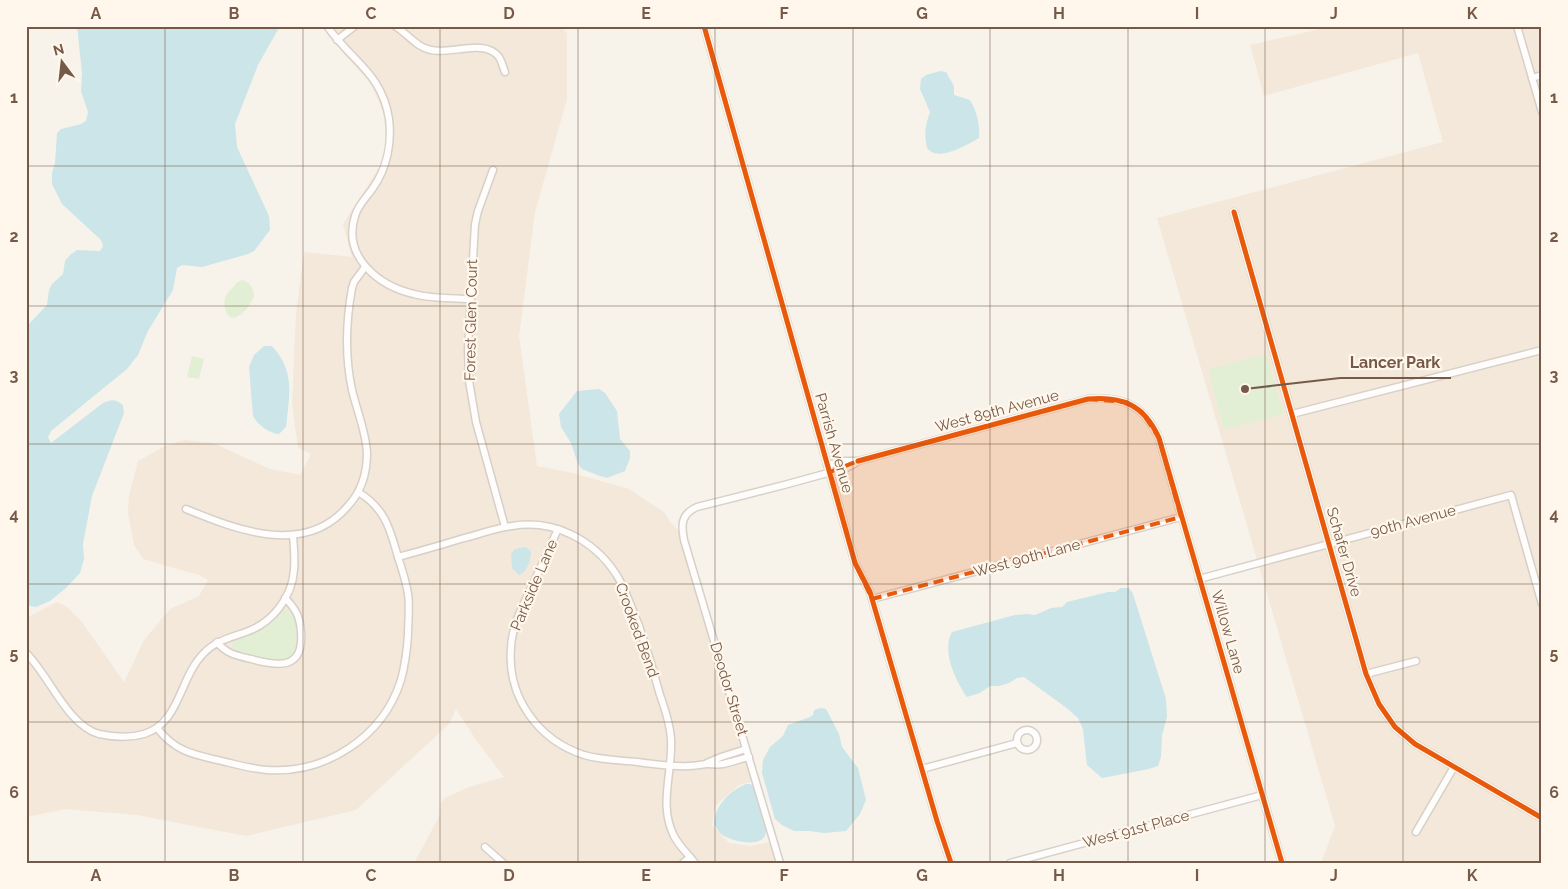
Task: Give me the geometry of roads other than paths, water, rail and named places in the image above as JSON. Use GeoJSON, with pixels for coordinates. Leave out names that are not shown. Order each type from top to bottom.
{"type":"FeatureCollection","features":[{"type":"Feature","properties":{"kind":"street"},"geometry":{"type":"LineString","coordinates":[[327,26],[337,40],[363,65],[374,81],[384,102],[388,118],[390,140],[385,164],[376,184],[358,210],[353,236],[355,250],[365,267],[389,285],[408,293],[429,297],[470,300]]}},
{"type":"Feature","properties":{"kind":"street"},"geometry":{"type":"LineString","coordinates":[[337,40],[355,26]]}},
{"type":"Feature","properties":{"kind":"street"},"geometry":{"type":"LineString","coordinates":[[395,26],[418,45],[430,50],[446,52],[483,48],[500,58],[505,72]]}},
{"type":"Feature","properties":{"kind":"street","name":"Parrish Avenue"},"geometry":{"type":"LineString","coordinates":[[704,26],[827,465],[856,563],[870,592],[936,821],[951,863]]}},
{"type":"Feature","properties":{"kind":"street"},"geometry":{"type":"LineString","coordinates":[[1517,26],[1542,112]]}},
{"type":"Feature","properties":{"kind":"street"},"geometry":{"type":"LineString","coordinates":[[1532,78],[1542,75]]}},
{"type":"Feature","properties":{"kind":"street","name":"Forest Glen Court"},"geometry":{"type":"LineString","coordinates":[[493,170],[475,224],[468,356],[472,401],[478,430],[505,527]]}},
{"type":"Feature","properties":{"kind":"street","name":"Schafer Drive"},"geometry":{"type":"LineString","coordinates":[[1234,212],[1366,674],[1379,704],[1395,727],[1415,744],[1542,818]]}},
{"type":"Feature","properties":{"kind":"street"},"geometry":{"type":"LineString","coordinates":[[186,509],[250,530],[293,536],[315,531],[327,525],[346,508],[358,492],[364,474],[367,453],[349,376],[347,338],[352,288],[357,277],[365,267]]}},
{"type":"Feature","properties":{"kind":"street"},"geometry":{"type":"LineString","coordinates":[[1292,414],[1542,350]]}},
{"type":"Feature","properties":{"kind":"street","name":"West 89th Avenue"},"geometry":{"type":"LineString","coordinates":[[827,465],[845,461],[858,461],[1088,399],[1107,398],[1126,402],[1142,412]]}},
{"type":"Feature","properties":{"kind":"street","name":"Willow Lane"},"geometry":{"type":"LineString","coordinates":[[1142,412],[1152,424],[1159,438],[1282,863]]}},
{"type":"Feature","properties":{"kind":"street","name":"West 89th Avenue"},"geometry":{"type":"LineString","coordinates":[[685,516],[697,507],[846,468],[858,461]]}},
{"type":"Feature","properties":{"kind":"street"},"geometry":{"type":"LineString","coordinates":[[157,728],[166,740],[181,750],[257,769],[288,770],[328,760],[350,748],[368,733],[384,714],[396,692],[403,671],[407,645],[409,600],[406,583],[383,514],[371,501],[358,492]]}},
{"type":"Feature","properties":{"kind":"street","name":"90th Avenue"},"geometry":{"type":"LineString","coordinates":[[1199,579],[1510,495],[1542,604]]}},
{"type":"Feature","properties":{"kind":"street","name":"Deodor Street"},"geometry":{"type":"LineString","coordinates":[[685,516],[682,522],[684,540],[780,863]]}},
{"type":"Feature","properties":{"kind":"street","name":"West 90th Lane"},"geometry":{"type":"LineString","coordinates":[[872,600],[1181,517]]}},
{"type":"Feature","properties":{"kind":"street","name":"Crooked Bend"},"geometry":{"type":"LineString","coordinates":[[398,557],[505,527],[532,525],[558,529],[582,540],[597,552],[612,568],[624,591],[646,646],[668,722],[671,739],[666,804],[668,820],[674,837],[695,863]]}},
{"type":"Feature","properties":{"kind":"street","name":"Parkside Lane"},"geometry":{"type":"LineString","coordinates":[[558,529],[513,632],[510,652],[515,687],[520,700],[531,718],[544,732],[560,744],[597,758],[669,766],[690,766],[723,764],[749,757]]}},
{"type":"Feature","properties":{"kind":"street"},"geometry":{"type":"LineString","coordinates":[[26,653],[42,671],[73,716],[84,726],[97,733],[118,737],[143,734],[157,728],[170,714],[196,663],[204,653],[217,642],[262,624],[278,610],[286,598],[294,575],[293,536]]}},
{"type":"Feature","properties":{"kind":"street"},"geometry":{"type":"LineString","coordinates":[[217,642],[226,651],[238,656],[278,665],[288,662],[297,654],[301,637],[296,610],[286,598]]}},
{"type":"Feature","properties":{"kind":"street"},"geometry":{"type":"LineString","coordinates":[[1366,674],[1416,661]]}},
{"type":"Feature","properties":{"kind":"street"},"geometry":{"type":"LineString","coordinates":[[922,769],[1017,743]]}},
{"type":"Feature","properties":{"kind":"street","name":"Parkside Lane"},"geometry":{"type":"LineString","coordinates":[[706,764],[721,756],[746,749]]}},
{"type":"Feature","properties":{"kind":"street"},"geometry":{"type":"LineString","coordinates":[[1416,832],[1454,767]]}},
{"type":"Feature","properties":{"kind":"street","name":"West 91st Place"},"geometry":{"type":"LineString","coordinates":[[1010,863],[1262,795]]}},
{"type":"Feature","properties":{"kind":"street"},"geometry":{"type":"LineString","coordinates":[[485,847],[503,863]]}},
{"type":"Feature","properties":{"kind":"street"},"geometry":{"type":"LineString","coordinates":[[683,863],[690,857]]}},
{"type":"Feature","properties":{"kind":"water"},"geometry":{"type":"Polygon","coordinates":[[[77,26],[280,26],[258,65],[235,124],[237,147],[269,216],[270,230],[254,251],[248,254],[202,267],[182,265],[177,268],[173,290],[148,331],[138,355],[127,369],[51,431],[48,437],[51,443],[103,403],[114,400],[123,405],[124,413],[92,496],[83,544],[84,559],[80,573],[50,601],[36,607],[29,606],[26,602],[26,324],[29,324],[47,305],[49,290],[52,284],[63,274],[65,261],[70,255],[77,250],[100,251],[103,246],[101,240],[62,204],[52,184],[57,133],[61,129],[86,121],[88,112],[81,91],[82,73],[77,26]]]}},
{"type":"Feature","properties":{"kind":"water"},"geometry":{"type":"Polygon","coordinates":[[[940,71],[946,72],[954,86],[954,95],[970,100],[978,118],[979,138],[951,152],[939,154],[933,153],[927,148],[926,130],[930,112],[920,89],[921,79],[926,75],[940,71]]]}},
{"type":"Feature","properties":{"kind":"water"},"geometry":{"type":"Polygon","coordinates":[[[264,346],[272,346],[285,365],[288,375],[289,395],[286,427],[279,434],[264,428],[253,416],[249,367],[254,355],[264,346]]]}},
{"type":"Feature","properties":{"kind":"water"},"geometry":{"type":"Polygon","coordinates":[[[599,389],[605,393],[617,411],[620,439],[630,451],[630,458],[625,471],[607,478],[582,469],[578,464],[571,443],[561,427],[559,414],[577,391],[599,389]]]}},
{"type":"Feature","properties":{"kind":"water"},"geometry":{"type":"Polygon","coordinates":[[[526,547],[531,552],[529,562],[525,571],[519,575],[512,568],[511,554],[515,549],[526,547]]]}},
{"type":"Feature","properties":{"kind":"water"},"geometry":{"type":"Polygon","coordinates":[[[1121,588],[1129,588],[1133,594],[1166,699],[1167,717],[1162,735],[1161,757],[1158,766],[1102,778],[1087,765],[1083,729],[1078,718],[1068,709],[1024,677],[999,686],[990,686],[980,693],[967,697],[958,683],[951,666],[948,648],[952,632],[1015,615],[1035,615],[1051,608],[1062,607],[1067,602],[1115,592],[1121,588]]]}},
{"type":"Feature","properties":{"kind":"water"},"geometry":{"type":"Polygon","coordinates":[[[826,709],[839,734],[842,747],[858,768],[866,800],[860,814],[846,831],[824,833],[794,831],[775,819],[762,773],[763,760],[770,747],[783,736],[788,725],[810,717],[813,715],[814,710],[826,709]]]}},
{"type":"Feature","properties":{"kind":"water"},"geometry":{"type":"Polygon","coordinates":[[[746,784],[753,786],[765,822],[766,832],[764,838],[759,841],[746,842],[725,837],[714,824],[717,811],[724,800],[746,784]]]}},
{"type":"Feature","properties":{"kind":"place","name":"Lancer Park"},"geometry":{"type":"Point","coordinates":[1245,389]}}]}
